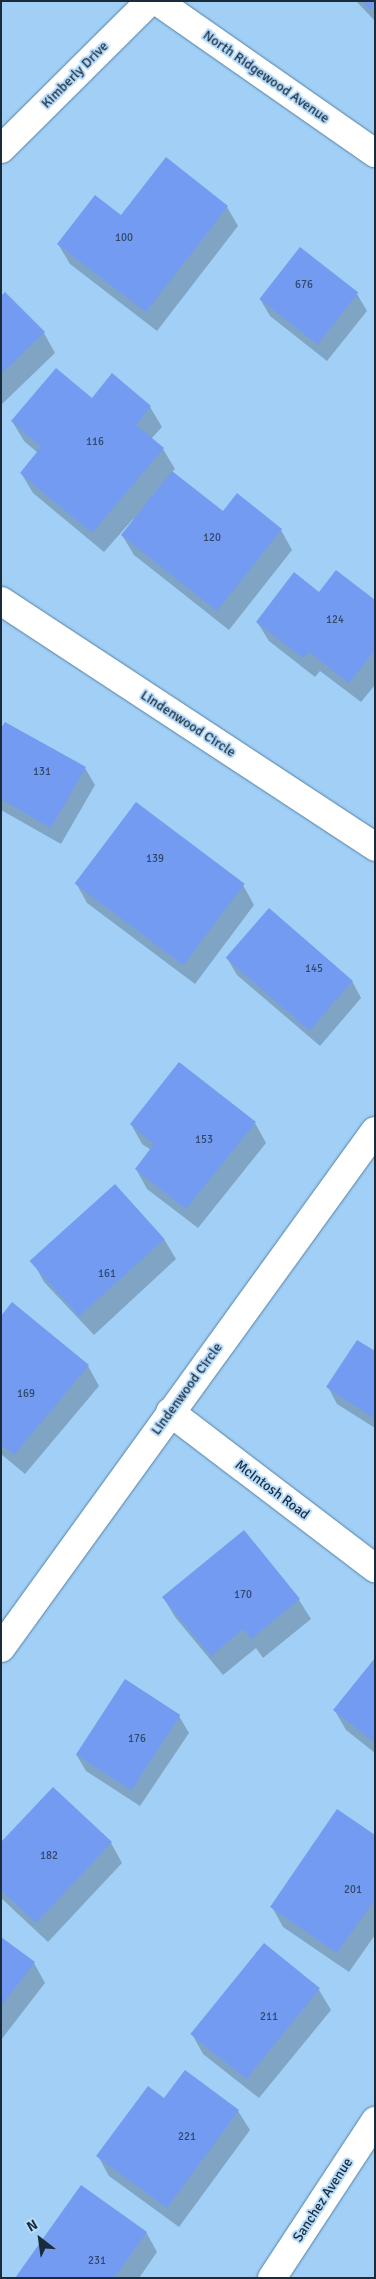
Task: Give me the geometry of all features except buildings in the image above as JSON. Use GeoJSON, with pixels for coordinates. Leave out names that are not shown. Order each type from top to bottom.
{"type":"FeatureCollection","features":[{"type":"Feature","properties":{"kind":"street","name":"Kimberly Drive"},"geometry":{"type":"LineString","coordinates":[[1,149],[150,1]]}},
{"type":"Feature","properties":{"kind":"street","name":"North Ridgewood Avenue"},"geometry":{"type":"LineString","coordinates":[[157,1],[375,153]]}},
{"type":"Feature","properties":{"kind":"street","name":"Lindenwood Circle"},"geometry":{"type":"LineString","coordinates":[[1,601],[375,847]]}},
{"type":"Feature","properties":{"kind":"street","name":"Lindenwood Circle"},"geometry":{"type":"LineString","coordinates":[[1,1648],[375,1131]]}},
{"type":"Feature","properties":{"kind":"street","name":"McIntosh Road"},"geometry":{"type":"LineString","coordinates":[[170,1412],[375,1568]]}},
{"type":"Feature","properties":{"kind":"street","name":"Sanchez Avenue"},"geometry":{"type":"LineString","coordinates":[[272,2278],[375,2121]]}}]}
